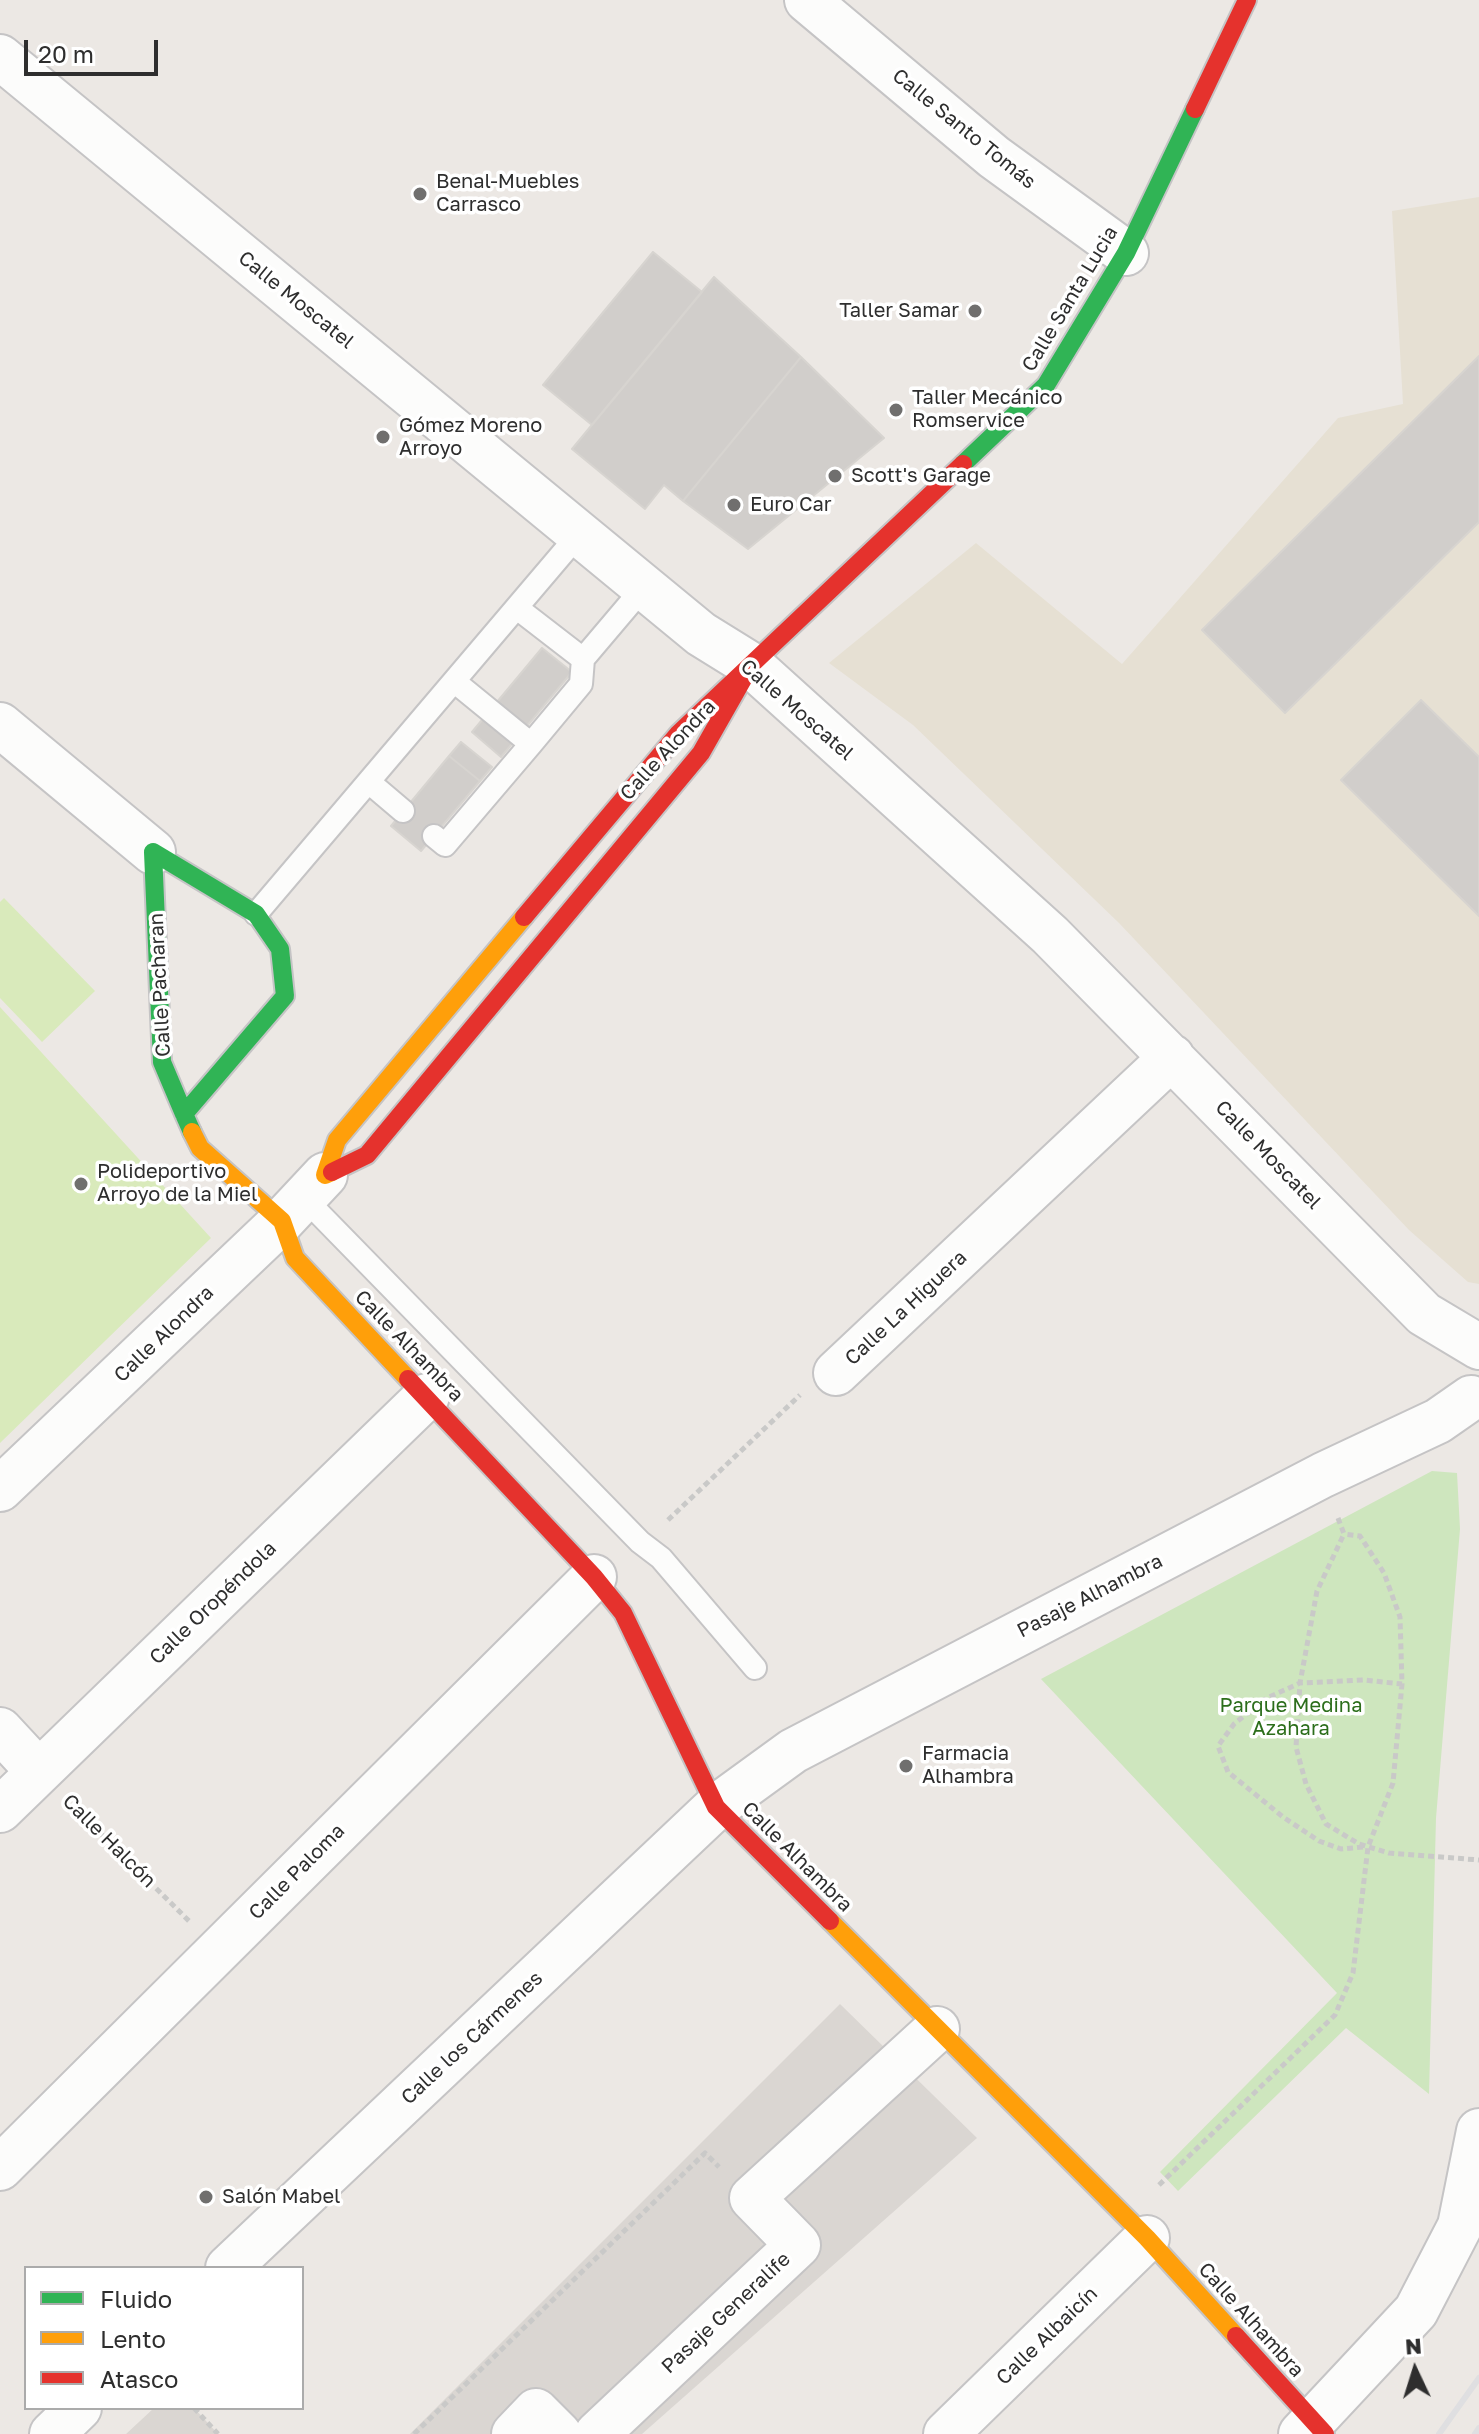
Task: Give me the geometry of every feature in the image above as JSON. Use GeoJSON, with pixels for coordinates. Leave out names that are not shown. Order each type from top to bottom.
{"type":"FeatureCollection","features":[{"type":"Feature","properties":{"kind":"street","name":"Calle Santo Tomás"},"geometry":{"type":"LineString","coordinates":[[807,0],[994,157],[1126,253]]}},
{"type":"Feature","properties":{"kind":"street","name":"Calle Santa Lucia"},"geometry":{"type":"LineString","coordinates":[[751,665],[1046,385],[1126,253],[1247,0]]}},
{"type":"Feature","properties":{"kind":"street","name":"Calle Moscatel"},"geometry":{"type":"LineString","coordinates":[[0,57],[701,634],[751,665],[1050,935],[1424,1314],[1479,1348]]}},
{"type":"Feature","properties":{"kind":"street","name":"Calle Alondra"},"geometry":{"type":"LineString","coordinates":[[304,1198],[337,1140],[678,734],[751,665]]}},
{"type":"Feature","properties":{"kind":"street","name":"Calle Alondra"},"geometry":{"type":"LineString","coordinates":[[0,1489],[304,1198],[367,1155],[701,753],[751,665]]}},
{"type":"Feature","properties":{"kind":"street"},"geometry":{"type":"LineString","coordinates":[[0,725],[153,852],[256,914],[280,949],[285,996],[184,1114]]}},
{"type":"Feature","properties":{"kind":"street","name":"Calle Pacharan"},"geometry":{"type":"LineString","coordinates":[[153,852],[162,1062],[184,1114],[200,1148],[304,1198]]}},
{"type":"Feature","properties":{"kind":"street","name":"Calle La Higuera"},"geometry":{"type":"LineString","coordinates":[[836,1373],[1172,1057]]}},
{"type":"Feature","properties":{"kind":"street","name":"Calle Alhambra"},"geometry":{"type":"LineString","coordinates":[[304,1198],[295,1258],[427,1396],[594,1577],[623,1613],[716,1807],[1137,2228],[1313,2430]]}},
{"type":"Feature","properties":{"kind":"street"},"geometry":{"type":"LineString","coordinates":[[1475,1406],[1468,1372],[1479,1348]]}},
{"type":"Feature","properties":{"kind":"street","name":"Calle Oropéndola"},"geometry":{"type":"LineString","coordinates":[[0,1810],[427,1396]]}},
{"type":"Feature","properties":{"kind":"street","name":"Pasaje Alhambra"},"geometry":{"type":"LineString","coordinates":[[716,1807],[793,1751],[1323,1475],[1475,1406]]}},
{"type":"Feature","properties":{"kind":"street","name":"Calle Paloma"},"geometry":{"type":"LineString","coordinates":[[0,2168],[594,1577]]}},
{"type":"Feature","properties":{"kind":"street"},"geometry":{"type":"LineString","coordinates":[[0,1730],[39,1772]]}},
{"type":"Feature","properties":{"kind":"street","name":"Calle los Cármenes"},"geometry":{"type":"LineString","coordinates":[[230,2266],[716,1807]]}},
{"type":"Feature","properties":{"kind":"street"},"geometry":{"type":"LineString","coordinates":[[752,2198],[937,2029]]}},
{"type":"Feature","properties":{"kind":"street"},"geometry":{"type":"LineString","coordinates":[[1313,2430],[1416,2311],[1460,2226],[1479,2131]]}},
{"type":"Feature","properties":{"kind":"street","name":"Pasaje Generalife"},"geometry":{"type":"LineString","coordinates":[[597,2434],[798,2245],[752,2198]]}},
{"type":"Feature","properties":{"kind":"street","name":"Calle Albaicín"},"geometry":{"type":"LineString","coordinates":[[946,2434],[1137,2228]]}},
{"type":"Feature","properties":{"kind":"street"},"geometry":{"type":"LineString","coordinates":[[52,2434],[77,2410]]}},
{"type":"Feature","properties":{"kind":"street"},"geometry":{"type":"LineString","coordinates":[[514,2434],[536,2411],[559,2434]]}},
{"type":"Feature","properties":{"kind":"lane"},"geometry":{"type":"LineString","coordinates":[[256,914],[579,534]]}},
{"type":"Feature","properties":{"kind":"lane"},"geometry":{"type":"LineString","coordinates":[[434,836],[445,845],[531,744],[581,684],[583,659],[644,587]]}},
{"type":"Feature","properties":{"kind":"lane"},"geometry":{"type":"LineString","coordinates":[[517,608],[583,659]]}},
{"type":"Feature","properties":{"kind":"lane"},"geometry":{"type":"LineString","coordinates":[[455,682],[531,744]]}},
{"type":"Feature","properties":{"kind":"lane"},"geometry":{"type":"LineString","coordinates":[[370,783],[403,811]]}},
{"type":"Feature","properties":{"kind":"lane"},"geometry":{"type":"LineString","coordinates":[[304,1198],[640,1542],[661,1558],[755,1668]]}},
{"type":"Feature","properties":{"kind":"path","name":"Calle La Higuera"},"geometry":{"type":"LineString","coordinates":[[640,1542],[674,1515],[809,1386],[836,1373]]}},
{"type":"Feature","properties":{"kind":"path"},"geometry":{"type":"LineString","coordinates":[[1323,1475],[1344,1534],[1317,1591],[1300,1683],[1296,1747],[1306,1784],[1326,1824],[1368,1847],[1389,1853],[1479,1860]]}},
{"type":"Feature","properties":{"kind":"path"},"geometry":{"type":"LineString","coordinates":[[1137,2228],[1335,2015],[1353,1973],[1368,1847],[1393,1783],[1402,1684],[1400,1617],[1384,1573],[1360,1536],[1344,1534]]}},
{"type":"Feature","properties":{"kind":"path"},"geometry":{"type":"LineString","coordinates":[[1368,1847],[1341,1849],[1319,1841],[1228,1772],[1218,1746],[1234,1724],[1267,1698],[1300,1683],[1364,1680],[1402,1684]]}},
{"type":"Feature","properties":{"kind":"path","name":"Calle Halcón"},"geometry":{"type":"LineString","coordinates":[[39,1772],[219,1950]]}},
{"type":"Feature","properties":{"kind":"path"},"geometry":{"type":"LineString","coordinates":[[414,2434],[705,2153],[752,2198]]}},
{"type":"Feature","properties":{"kind":"path"},"geometry":{"type":"LineString","coordinates":[[196,2410],[218,2434]]}},
{"type":"Feature","properties":{"kind":"shaded area"},"geometry":{"type":"Polygon","coordinates":[[[1479,197],[1479,1284],[1468,1282],[1409,1230],[1119,923],[913,725],[829,663],[976,543],[1122,664],[1338,418],[1403,404],[1392,211],[1479,197]]]}},
{"type":"Feature","properties":{"kind":"shaded area"},"geometry":{"type":"Polygon","coordinates":[[[840,2004],[977,2138],[642,2434],[410,2434],[840,2004]]]}},
{"type":"Feature","properties":{"kind":"shaded area"},"geometry":{"type":"Polygon","coordinates":[[[152,2410],[196,2410],[218,2434],[126,2434],[152,2410]]]}},
{"type":"Feature","properties":{"kind":"green space"},"geometry":{"type":"Polygon","coordinates":[[[4,898],[95,991],[42,1042],[0,998],[0,902],[4,898]]]}},
{"type":"Feature","properties":{"kind":"green space","name":"Polideportivo Arroyo de la Miel"},"geometry":{"type":"Polygon","coordinates":[[[0,1007],[211,1238],[0,1443],[0,1007]]]}},
{"type":"Feature","properties":{"kind":"green space","name":"Parque Medina Azahara"},"geometry":{"type":"Polygon","coordinates":[[[1432,1471],[1457,1473],[1460,1529],[1436,1818],[1429,2094],[1346,2028],[1178,2191],[1160,2172],[1337,1993],[1041,1679],[1432,1471]]]}},
{"type":"Feature","properties":{"kind":"building"},"geometry":{"type":"Polygon","coordinates":[[[653,252],[702,292],[592,425],[543,385],[653,252]]]}},
{"type":"Feature","properties":{"kind":"building"},"geometry":{"type":"Polygon","coordinates":[[[714,277],[801,357],[683,501],[664,485],[645,509],[572,449],[714,277]]]}},
{"type":"Feature","properties":{"kind":"building"},"geometry":{"type":"Polygon","coordinates":[[[1479,356],[1479,522],[1285,713],[1202,630],[1479,356]]]}},
{"type":"Feature","properties":{"kind":"building"},"geometry":{"type":"Polygon","coordinates":[[[801,357],[884,438],[748,549],[683,501],[801,357]]]}},
{"type":"Feature","properties":{"kind":"building"},"geometry":{"type":"Polygon","coordinates":[[[542,648],[572,672],[501,757],[472,732],[542,648]]]}},
{"type":"Feature","properties":{"kind":"building"},"geometry":{"type":"Polygon","coordinates":[[[1421,700],[1479,757],[1479,916],[1341,780],[1421,700]]]}},
{"type":"Feature","properties":{"kind":"building"},"geometry":{"type":"Polygon","coordinates":[[[461,742],[492,767],[480,781],[449,756],[461,742]]]}},
{"type":"Feature","properties":{"kind":"building"},"geometry":{"type":"Polygon","coordinates":[[[449,756],[480,781],[421,851],[391,826],[449,756]]]}},
{"type":"Feature","properties":{"kind":"railway"},"geometry":{"type":"LineString","coordinates":[[1439,2434],[1479,2378]]}},
{"type":"Feature","properties":{"kind":"railway"},"geometry":{"type":"LineString","coordinates":[[1475,2434],[1479,2428]]}},
{"type":"Feature","properties":{"kind":"traffic: fast"},"geometry":{"type":"LineString","coordinates":[[963,464],[1046,385],[1126,253],[1195,109]]}},
{"type":"Feature","properties":{"kind":"traffic: fast"},"geometry":{"type":"LineString","coordinates":[[184,1114],[285,996],[280,949],[256,914],[153,852],[162,1062],[184,1114],[192,1132]]}},
{"type":"Feature","properties":{"kind":"traffic: slow"},"geometry":{"type":"LineString","coordinates":[[332,1172],[325,1175],[337,1140],[524,917]]}},
{"type":"Feature","properties":{"kind":"traffic: slow"},"geometry":{"type":"LineString","coordinates":[[192,1132],[200,1148],[282,1221],[295,1258],[408,1379]]}},
{"type":"Feature","properties":{"kind":"traffic: slow"},"geometry":{"type":"LineString","coordinates":[[830,1921],[1147,2238],[1236,2336]]}},
{"type":"Feature","properties":{"kind":"traffic: jam"},"geometry":{"type":"LineString","coordinates":[[1195,109],[1247,0]]}},
{"type":"Feature","properties":{"kind":"traffic: jam"},"geometry":{"type":"LineString","coordinates":[[524,917],[678,734],[963,464]]}},
{"type":"Feature","properties":{"kind":"traffic: jam"},"geometry":{"type":"LineString","coordinates":[[332,1172],[367,1155],[701,753],[751,665]]}},
{"type":"Feature","properties":{"kind":"traffic: jam"},"geometry":{"type":"LineString","coordinates":[[408,1379],[594,1577],[623,1613],[716,1807],[830,1921]]}},
{"type":"Feature","properties":{"kind":"traffic: jam"},"geometry":{"type":"LineString","coordinates":[[1236,2336],[1325,2434]]}},
{"type":"Feature","properties":{"kind":"place","name":"Benal-Muebles Carrasco"},"geometry":{"type":"Point","coordinates":[420,194]}},
{"type":"Feature","properties":{"kind":"place","name":"Taller Samar"},"geometry":{"type":"Point","coordinates":[975,311]}},
{"type":"Feature","properties":{"kind":"place","name":"Taller Mecánico Romservice"},"geometry":{"type":"Point","coordinates":[896,410]}},
{"type":"Feature","properties":{"kind":"place","name":"Gómez Moreno Arroyo"},"geometry":{"type":"Point","coordinates":[383,437]}},
{"type":"Feature","properties":{"kind":"place","name":"Scott's Garage"},"geometry":{"type":"Point","coordinates":[835,476]}},
{"type":"Feature","properties":{"kind":"place","name":"Euro Car"},"geometry":{"type":"Point","coordinates":[734,505]}},
{"type":"Feature","properties":{"kind":"place","name":"Polideportivo Arroyo de la Miel"},"geometry":{"type":"Point","coordinates":[81,1184]}},
{"type":"Feature","properties":{"kind":"place","name":"Farmacia Alhambra"},"geometry":{"type":"Point","coordinates":[906,1766]}},
{"type":"Feature","properties":{"kind":"place","name":"Salón Mabel"},"geometry":{"type":"Point","coordinates":[206,2197]}}]}
